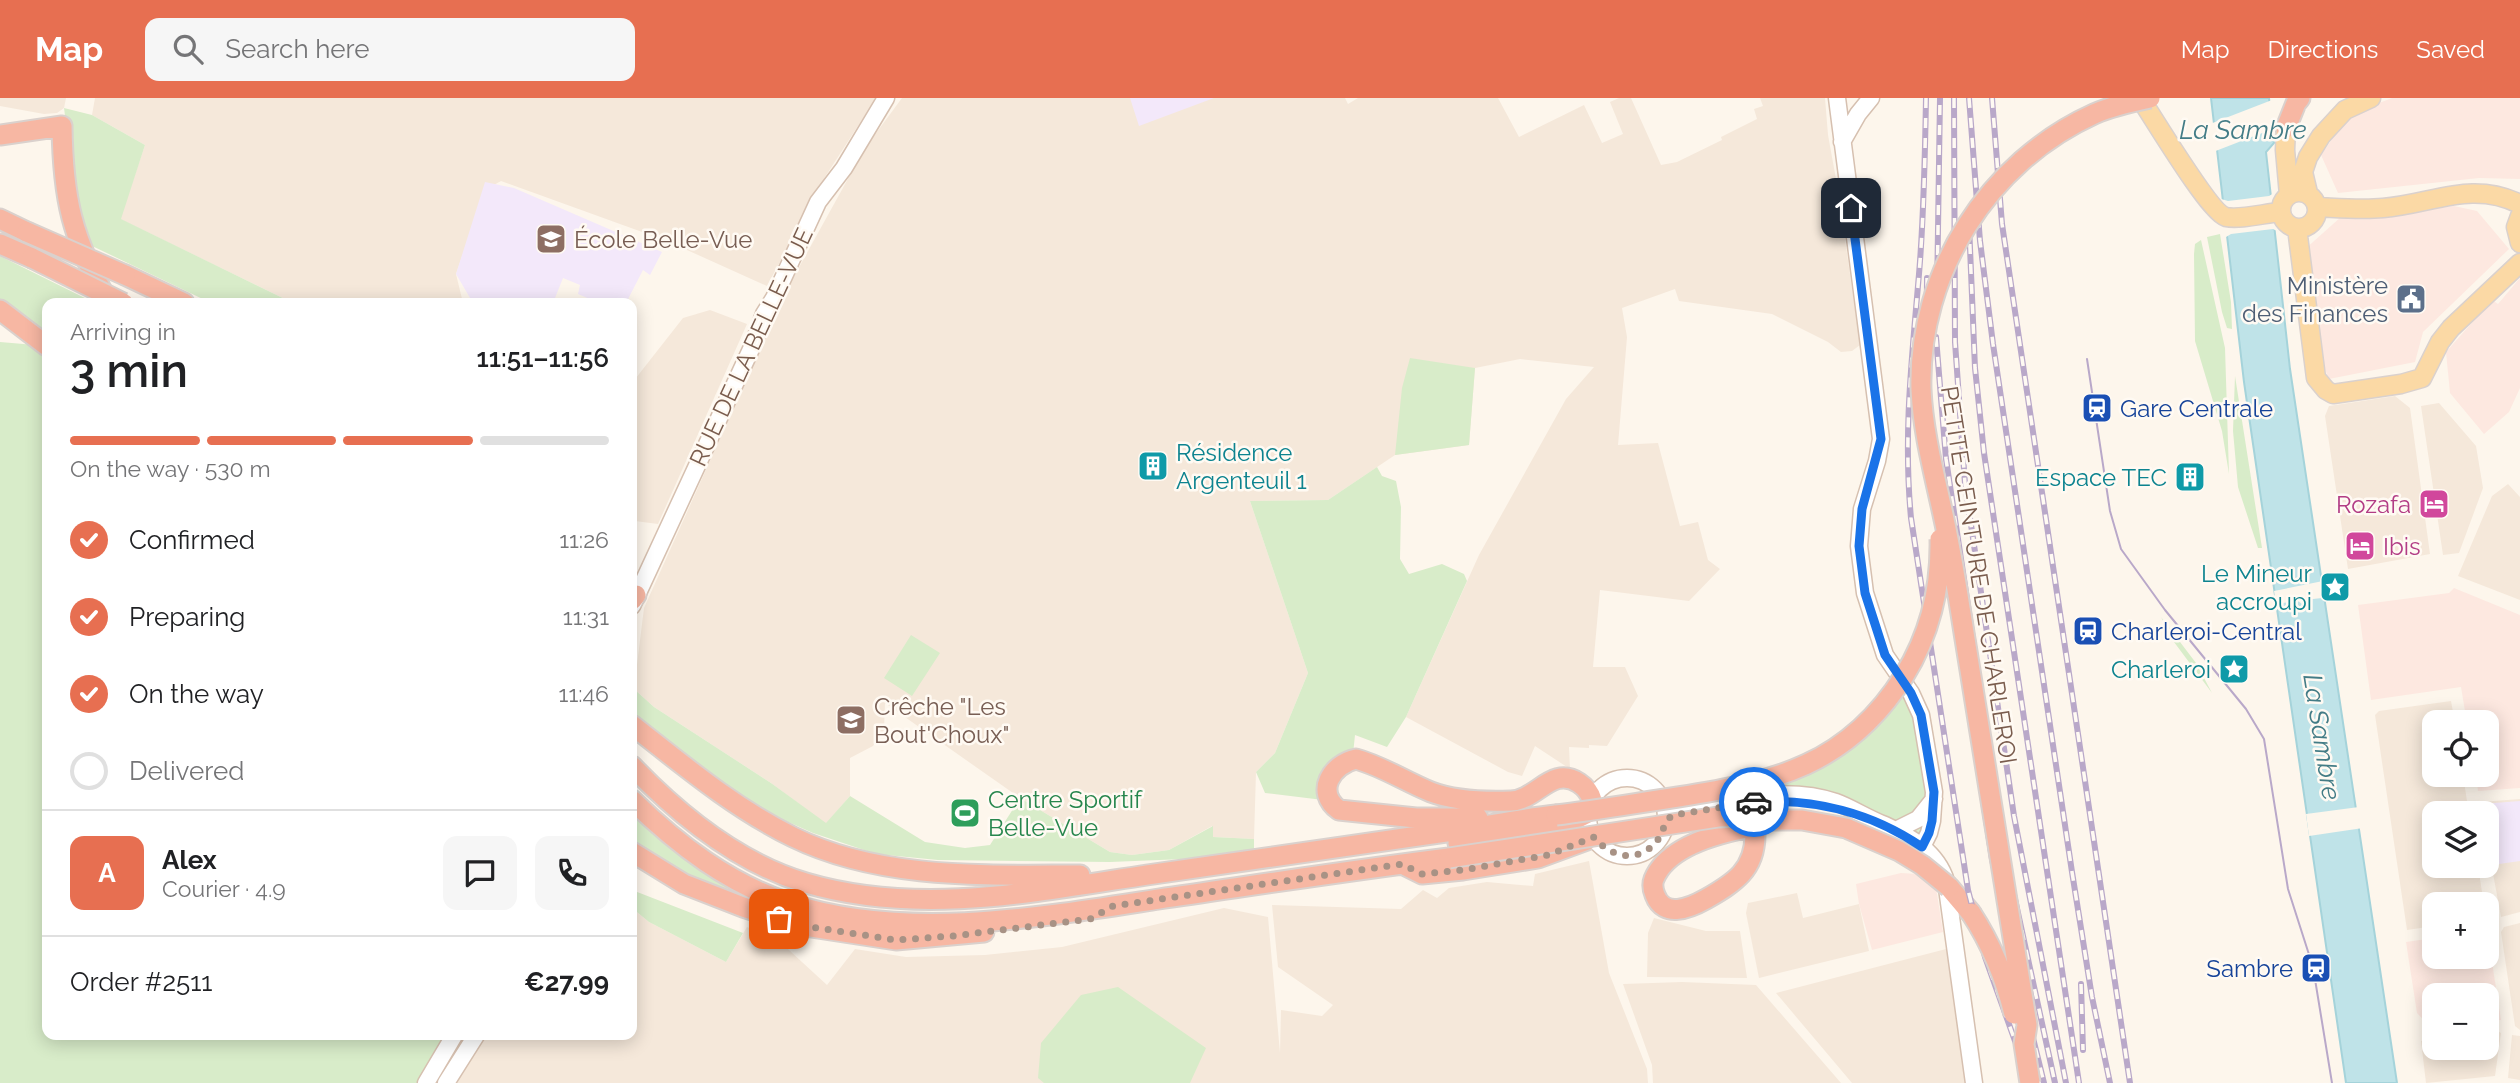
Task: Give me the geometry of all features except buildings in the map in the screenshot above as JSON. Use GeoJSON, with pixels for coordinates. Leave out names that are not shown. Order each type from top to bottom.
{"type":"FeatureCollection","features":[{"type":"Feature","properties":{"kind":"highway","name":"PETITE CEINTURE DE CHARLEROI"},"geometry":{"type":"LineString","coordinates":[[2030,1083],[2024,1044],[2027,1025],[1952,559],[1937,493],[1921,391],[1922,361],[1934,293],[1957,240],[1995,187],[2024,159],[2062,132],[2094,114],[2134,99],[2150,98]]}},
{"type":"Feature","properties":{"kind":"highway"},"geometry":{"type":"LineString","coordinates":[[2286,128],[2295,103],[2300,98]]}},
{"type":"Feature","properties":{"kind":"highway"},"geometry":{"type":"LineString","coordinates":[[0,135],[62,126],[64,177],[75,234],[106,298]]}},
{"type":"Feature","properties":{"kind":"highway"},"geometry":{"type":"LineString","coordinates":[[0,219],[173,298]]}},
{"type":"Feature","properties":{"kind":"highway"},"geometry":{"type":"LineString","coordinates":[[0,244],[113,298]]}},
{"type":"Feature","properties":{"kind":"highway"},"geometry":{"type":"LineString","coordinates":[[0,310],[42,342]]}},
{"type":"Feature","properties":{"kind":"highway"},"geometry":{"type":"LineString","coordinates":[[637,771],[656,792],[710,835],[754,860],[805,883],[875,897],[951,901],[1137,877],[1444,825],[1739,795],[1833,750],[1871,719],[1899,684],[1924,638],[1937,587],[1940,542],[1937,493]]}},
{"type":"Feature","properties":{"kind":"highway"},"geometry":{"type":"LineString","coordinates":[[637,729],[690,771],[760,820],[803,841],[856,859],[907,869],[984,875],[1113,874],[1137,877]]}},
{"type":"Feature","properties":{"kind":"highway"},"geometry":{"type":"LineString","coordinates":[[1046,890],[1071,896],[1552,829],[1567,825],[1590,806],[1588,792],[1578,782],[1560,777],[1546,783],[1535,794],[1520,800],[1446,797],[1356,759],[1334,771],[1327,783],[1327,795],[1339,810],[1416,818],[1444,825]]}},
{"type":"Feature","properties":{"kind":"highway"},"geometry":{"type":"LineString","coordinates":[[1739,795],[1750,814],[1756,832],[1754,856],[1740,876],[1698,904],[1677,910],[1665,907],[1654,892],[1654,880],[1663,866],[1680,852],[1699,841],[1730,831],[1759,827],[1773,820]]}},
{"type":"Feature","properties":{"kind":"highway"},"geometry":{"type":"LineString","coordinates":[[637,804],[689,851],[729,877],[789,903],[819,912],[903,922],[990,921],[1113,906],[1718,817],[1762,815],[1773,820],[1815,821],[1856,831],[1899,851],[1922,864],[1944,882],[1971,913],[1995,953],[2007,985],[2017,1029],[2024,1044]]}},
{"type":"Feature","properties":{"kind":"highway"},"geometry":{"type":"LineString","coordinates":[[1402,864],[1422,874],[1463,870],[1548,855],[1594,837]]}},
{"type":"Feature","properties":{"kind":"highway"},"geometry":{"type":"LineString","coordinates":[[637,855],[684,884],[743,907],[798,925],[896,940],[953,936],[1090,919],[1113,906]]}},
{"type":"Feature","properties":{"kind":"main road"},"geometry":{"type":"LineString","coordinates":[[2371,98],[2345,110],[2321,136],[2308,157],[2303,172],[2303,181],[2313,200],[2312,223],[2297,228],[2287,224],[2280,212],[2281,205],[2289,195],[2298,191],[2313,200],[2380,209],[2468,192],[2496,194],[2520,204]]}},
{"type":"Feature","properties":{"kind":"main road"},"geometry":{"type":"LineString","coordinates":[[2134,99],[2219,212],[2227,217],[2280,212]]}},
{"type":"Feature","properties":{"kind":"main road"},"geometry":{"type":"LineString","coordinates":[[2286,128],[2285,155],[2289,195]]}},
{"type":"Feature","properties":{"kind":"main road"},"geometry":{"type":"LineString","coordinates":[[2520,216],[2516,227],[2520,243]]}},
{"type":"Feature","properties":{"kind":"main road"},"geometry":{"type":"LineString","coordinates":[[2297,228],[2316,378],[2333,394],[2401,384],[2422,378],[2440,342],[2451,328],[2520,263]]}},
{"type":"Feature","properties":{"kind":"street","name":"RUE DE LA BELLE-VUE"},"geometry":{"type":"LineString","coordinates":[[637,592],[818,202],[844,168],[886,98]]}},
{"type":"Feature","properties":{"kind":"street"},"geometry":{"type":"LineString","coordinates":[[1837,98],[1881,439],[1862,509],[1859,546],[1865,593],[1885,655],[1917,703],[1928,755],[1934,799],[1929,833],[1922,847]]}},
{"type":"Feature","properties":{"kind":"street"},"geometry":{"type":"LineString","coordinates":[[1842,142],[1871,98]]}},
{"type":"Feature","properties":{"kind":"street"},"geometry":{"type":"LineString","coordinates":[[1662,801],[1666,820],[1658,841],[1639,854],[1616,855],[1607,851],[1594,837],[1589,825],[1590,806],[1599,790],[1608,783],[1630,778],[1650,786],[1662,801],[1670,805],[1681,806],[1767,795],[1791,795],[1837,802],[1896,830],[1922,847],[1937,861],[1946,881],[1974,1083]]}},
{"type":"Feature","properties":{"kind":"street"},"geometry":{"type":"LineString","coordinates":[[1666,820],[1739,795],[1853,811]]}},
{"type":"Feature","properties":{"kind":"street"},"geometry":{"type":"LineString","coordinates":[[1896,830],[1918,819],[1934,799]]}},
{"type":"Feature","properties":{"kind":"street"},"geometry":{"type":"LineString","coordinates":[[426,1083],[451,1040]]}},
{"type":"Feature","properties":{"kind":"street"},"geometry":{"type":"LineString","coordinates":[[446,1083],[473,1040]]}},
{"type":"Feature","properties":{"kind":"shaded area"},"geometry":{"type":"Polygon","coordinates":[[[0,98],[66,98],[64,108],[57,113],[44,114],[0,106],[0,98]]]}},
{"type":"Feature","properties":{"kind":"shaded area"},"geometry":{"type":"Polygon","coordinates":[[[95,98],[876,98],[825,177],[767,286],[667,241],[501,181],[485,190],[456,274],[462,298],[283,298],[120,219],[145,145],[92,115],[95,98]]]}},
{"type":"Feature","properties":{"kind":"shaded area"},"geometry":{"type":"Polygon","coordinates":[[[902,98],[1345,98],[1348,104],[1358,98],[1498,98],[1519,137],[1584,105],[1602,143],[1623,134],[1610,102],[1619,98],[1631,98],[1661,165],[1677,162],[1757,119],[1754,109],[1763,106],[1760,98],[1825,98],[1828,135],[1860,345],[1852,351],[1841,352],[1828,342],[1772,314],[1679,301],[1675,289],[1622,308],[1627,337],[1618,445],[1658,443],[1680,526],[1698,522],[1708,560],[1720,569],[1689,601],[1600,590],[1593,667],[1625,667],[1638,696],[1607,746],[1569,747],[1570,769],[1535,746],[1522,776],[1508,772],[1406,717],[1479,555],[1566,399],[1594,367],[1520,359],[1475,368],[1469,445],[1395,455],[1328,500],[1250,501],[1308,673],[1275,753],[1256,772],[1254,839],[1213,837],[1212,826],[1169,850],[1132,855],[1110,852],[1020,798],[885,703],[884,730],[873,746],[850,758],[850,796],[826,824],[771,783],[654,707],[637,692],[637,665],[644,608],[787,289],[865,148],[902,98]]]}},
{"type":"Feature","properties":{"kind":"shaded area"},"geometry":{"type":"Polygon","coordinates":[[[1130,98],[1214,98],[1139,126],[1130,98]]]}},
{"type":"Feature","properties":{"kind":"shaded area"},"geometry":{"type":"Polygon","coordinates":[[[2392,98],[2520,98],[2520,179],[2479,178],[2338,193],[2321,155],[2344,122],[2369,107],[2392,98]]]}},
{"type":"Feature","properties":{"kind":"shaded area","name":"École Belle-Vue"},"geometry":{"type":"Polygon","coordinates":[[[485,182],[514,188],[662,252],[650,275],[643,270],[629,298],[587,298],[578,294],[580,285],[563,278],[555,298],[470,298],[456,274],[485,182]]]}},
{"type":"Feature","properties":{"kind":"shaded area"},"geometry":{"type":"Polygon","coordinates":[[[2454,206],[2477,211],[2509,249],[2423,332],[2415,362],[2329,379],[2321,360],[2304,250],[2342,216],[2383,217],[2454,206]]]}},
{"type":"Feature","properties":{"kind":"shaded area"},"geometry":{"type":"Polygon","coordinates":[[[2520,278],[2520,388],[2509,412],[2484,434],[2450,393],[2446,352],[2492,300],[2498,304],[2520,278]]]}},
{"type":"Feature","properties":{"kind":"shaded area"},"geometry":{"type":"Polygon","coordinates":[[[710,310],[747,324],[658,524],[637,521],[637,377],[683,318],[710,310]]]}},
{"type":"Feature","properties":{"kind":"shaded area"},"geometry":{"type":"Polygon","coordinates":[[[2395,396],[2410,408],[2430,554],[2348,569],[2325,416],[2329,406],[2395,396]]]}},
{"type":"Feature","properties":{"kind":"shaded area"},"geometry":{"type":"Polygon","coordinates":[[[2439,403],[2476,446],[2483,488],[2459,553],[2443,555],[2421,406],[2439,403]]]}},
{"type":"Feature","properties":{"kind":"shaded area"},"geometry":{"type":"Polygon","coordinates":[[[2508,484],[2520,497],[2520,600],[2458,576],[2492,496],[2508,484]]]}},
{"type":"Feature","properties":{"kind":"shaded area"},"geometry":{"type":"Polygon","coordinates":[[[2454,588],[2520,615],[2520,788],[2478,791],[2478,787],[2499,787],[2499,710],[2465,710],[2461,687],[2371,700],[2358,605],[2449,593],[2454,588]]]}},
{"type":"Feature","properties":{"kind":"shaded area"},"geometry":{"type":"Polygon","coordinates":[[[2451,701],[2453,710],[2422,710],[2422,787],[2465,787],[2467,801],[2422,801],[2422,878],[2480,878],[2482,892],[2422,892],[2422,928],[2407,930],[2375,715],[2379,711],[2451,701]]]}},
{"type":"Feature","properties":{"kind":"shaded area"},"geometry":{"type":"Polygon","coordinates":[[[2520,799],[2520,912],[2501,917],[2499,892],[2496,892],[2494,878],[2499,878],[2499,801],[2494,801],[2520,799]]]}},
{"type":"Feature","properties":{"kind":"shaded area"},"geometry":{"type":"Polygon","coordinates":[[[2520,801],[2520,861],[2499,864],[2499,803],[2520,801]]]}},
{"type":"Feature","properties":{"kind":"shaded area"},"geometry":{"type":"Polygon","coordinates":[[[1589,861],[1609,973],[1647,1069],[1648,1083],[447,1083],[473,1040],[637,1040],[637,912],[649,922],[726,962],[747,927],[777,939],[827,985],[855,949],[906,957],[985,955],[1062,947],[1224,908],[1268,917],[1280,1053],[1281,1010],[1322,1016],[1333,1005],[1278,967],[1272,905],[1401,909],[1423,890],[1437,898],[1449,888],[1487,882],[1533,886],[1535,874],[1589,861]]]}},
{"type":"Feature","properties":{"kind":"shaded area"},"geometry":{"type":"Polygon","coordinates":[[[1901,873],[1934,875],[1943,932],[1872,950],[1856,884],[1901,873]]]}},
{"type":"Feature","properties":{"kind":"shaded area"},"geometry":{"type":"Polygon","coordinates":[[[1797,893],[1803,918],[1859,904],[1869,951],[1759,978],[1746,913],[1748,903],[1797,893]]]}},
{"type":"Feature","properties":{"kind":"shaded area"},"geometry":{"type":"Polygon","coordinates":[[[1654,918],[1706,931],[1740,931],[1747,978],[1647,977],[1648,933],[1654,918]]]}},
{"type":"Feature","properties":{"kind":"shaded area"},"geometry":{"type":"Polygon","coordinates":[[[2520,923],[2520,1030],[2515,1026],[2501,932],[2504,927],[2520,923]]]}},
{"type":"Feature","properties":{"kind":"shaded area"},"geometry":{"type":"Polygon","coordinates":[[[2422,940],[2422,969],[2493,969],[2495,983],[2422,983],[2422,1018],[2417,1013],[2406,942],[2422,940]]]}},
{"type":"Feature","properties":{"kind":"shaded area"},"geometry":{"type":"Polygon","coordinates":[[[1950,948],[1969,1083],[1852,1083],[1776,993],[1950,948]]]}},
{"type":"Feature","properties":{"kind":"shaded area"},"geometry":{"type":"Polygon","coordinates":[[[1682,982],[1756,985],[1841,1083],[1653,1083],[1652,1065],[1623,984],[1682,982]]]}},
{"type":"Feature","properties":{"kind":"shaded area"},"geometry":{"type":"Polygon","coordinates":[[[2512,1035],[2520,1036],[2520,1080],[2508,1078],[2512,1035]]]}},
{"type":"Feature","properties":{"kind":"shaded area"},"geometry":{"type":"Polygon","coordinates":[[[2423,1060],[2497,1060],[2495,1076],[2426,1083],[2423,1060]]]}},
{"type":"Feature","properties":{"kind":"green space"},"geometry":{"type":"Polygon","coordinates":[[[64,108],[92,115],[145,145],[121,219],[283,298],[201,298],[88,244],[76,199],[64,108]]]}},
{"type":"Feature","properties":{"kind":"green space"},"geometry":{"type":"Polygon","coordinates":[[[2220,234],[2231,302],[2232,329],[2227,328],[2222,312],[2207,237],[2220,234]]]}},
{"type":"Feature","properties":{"kind":"green space"},"geometry":{"type":"Polygon","coordinates":[[[2201,240],[2225,348],[2229,474],[2222,431],[2195,341],[2194,254],[2195,244],[2201,240]]]}},
{"type":"Feature","properties":{"kind":"green space"},"geometry":{"type":"Polygon","coordinates":[[[0,256],[85,298],[42,298],[42,335],[0,300],[0,256]]]}},
{"type":"Feature","properties":{"kind":"green space"},"geometry":{"type":"Polygon","coordinates":[[[0,342],[42,346],[42,1040],[451,1040],[426,1083],[0,1083],[0,342]]]}},
{"type":"Feature","properties":{"kind":"green space"},"geometry":{"type":"Polygon","coordinates":[[[1410,358],[1475,368],[1469,445],[1395,455],[1402,388],[1410,358]]]}},
{"type":"Feature","properties":{"kind":"green space"},"geometry":{"type":"Polygon","coordinates":[[[2235,376],[2262,548],[2258,548],[2238,487],[2233,431],[2235,376]]]}},
{"type":"Feature","properties":{"kind":"green space"},"geometry":{"type":"Polygon","coordinates":[[[1377,467],[1382,476],[1396,481],[1401,507],[1400,559],[1409,574],[1442,564],[1464,574],[1467,581],[1406,717],[1387,747],[1355,735],[1353,754],[1323,800],[1265,793],[1256,772],[1275,753],[1308,673],[1250,501],[1328,500],[1377,467]]]}},
{"type":"Feature","properties":{"kind":"green space"},"geometry":{"type":"Polygon","coordinates":[[[2161,617],[2196,663],[2212,693],[2174,642],[2161,617]]]}},
{"type":"Feature","properties":{"kind":"green space"},"geometry":{"type":"Polygon","coordinates":[[[911,635],[940,653],[912,696],[884,678],[911,635]]]}},
{"type":"Feature","properties":{"kind":"green space"},"geometry":{"type":"Polygon","coordinates":[[[637,692],[654,707],[771,783],[826,823],[850,796],[925,842],[965,848],[990,845],[1020,798],[1110,852],[1132,855],[1169,850],[1213,826],[1213,837],[1254,839],[1254,850],[1184,859],[1110,862],[938,860],[876,854],[813,833],[777,817],[682,757],[639,721],[637,692]]]}},
{"type":"Feature","properties":{"kind":"green space"},"geometry":{"type":"Polygon","coordinates":[[[1904,692],[1917,714],[1928,793],[1923,830],[1919,839],[1781,789],[1785,782],[1904,692]]]}},
{"type":"Feature","properties":{"kind":"green space"},"geometry":{"type":"Polygon","coordinates":[[[637,816],[775,915],[706,886],[637,848],[637,816]]]}},
{"type":"Feature","properties":{"kind":"green space"},"geometry":{"type":"Polygon","coordinates":[[[637,892],[743,933],[726,962],[649,922],[637,912],[637,892]]]}},
{"type":"Feature","properties":{"kind":"green space"},"geometry":{"type":"Polygon","coordinates":[[[1118,987],[1206,1048],[1190,1083],[1044,1083],[1038,1078],[1041,1043],[1081,995],[1118,987]]]}},
{"type":"Feature","properties":{"kind":"water","name":"La Sambre"},"geometry":{"type":"Polygon","coordinates":[[[2211,98],[2269,98],[2274,143],[2266,152],[2290,369],[2397,1083],[2346,1083],[2244,382],[2211,98]]]}},
{"type":"Feature","properties":{"kind":"pier"},"geometry":{"type":"Polygon","coordinates":[[[2272,100],[2275,128],[2213,152],[2210,124],[2272,100]]]}},
{"type":"Feature","properties":{"kind":"pier"},"geometry":{"type":"Polygon","coordinates":[[[2274,193],[2279,232],[2273,229],[2231,234],[2223,244],[2218,198],[2228,201],[2274,193]]]}},
{"type":"Feature","properties":{"kind":"pier"},"geometry":{"type":"Polygon","coordinates":[[[2323,581],[2328,599],[2304,600],[2302,604],[2298,601],[2276,604],[2274,591],[2323,581]]]}},
{"type":"Feature","properties":{"kind":"pier"},"geometry":{"type":"Polygon","coordinates":[[[2359,807],[2363,828],[2309,836],[2306,814],[2359,807]]]}},
{"type":"Feature","properties":{"kind":"tram line"},"geometry":{"type":"LineString","coordinates":[[2087,359],[2110,511],[2121,549],[2165,610],[2246,709],[2264,739],[2288,889],[2313,967],[2332,1083]]}},
{"type":"Feature","properties":{"kind":"railway"},"geometry":{"type":"LineString","coordinates":[[1926,98],[1922,230],[1908,426],[1911,518],[1968,890],[1985,957],[2030,1083]]}},
{"type":"Feature","properties":{"kind":"railway"},"geometry":{"type":"LineString","coordinates":[[1937,295],[1940,98]]}},
{"type":"Feature","properties":{"kind":"railway"},"geometry":{"type":"LineString","coordinates":[[1954,98],[1955,342],[1965,484],[2014,816],[2066,1083]]}},
{"type":"Feature","properties":{"kind":"railway"},"geometry":{"type":"LineString","coordinates":[[1969,98],[1980,241],[1993,344],[2072,872],[2092,997],[2110,1083]]}},
{"type":"Feature","properties":{"kind":"railway"},"geometry":{"type":"LineString","coordinates":[[1992,98],[2002,224],[2130,1083]]}},
{"type":"Feature","properties":{"kind":"railway"},"geometry":{"type":"LineString","coordinates":[[1969,224],[1975,368],[1984,453],[2079,1083]]}},
{"type":"Feature","properties":{"kind":"railway"},"geometry":{"type":"LineString","coordinates":[[1927,278],[1926,413],[1935,487],[1992,859],[2044,1083]]}},
{"type":"Feature","properties":{"kind":"railway"},"geometry":{"type":"LineString","coordinates":[[1936,337],[1946,459],[2000,819],[2055,1083]]}},
{"type":"Feature","properties":{"kind":"railway"},"geometry":{"type":"LineString","coordinates":[[2081,984],[2083,1050]]}},
{"type":"Feature","properties":{"kind":"way so far"},"geometry":{"type":"LineString","coordinates":[[779,919],[798,925],[896,940],[953,936],[1090,919],[1113,906],[1402,864],[1422,874],[1463,870],[1538,858],[1594,837],[1607,851],[1628,856],[1639,854],[1658,841],[1666,820],[1673,815],[1754,802]]}},
{"type":"Feature","properties":{"kind":"place","name":"École Belle-Vue"},"geometry":{"type":"Point","coordinates":[551,239]}},
{"type":"Feature","properties":{"kind":"place","name":"Ministère des Finances"},"geometry":{"type":"Point","coordinates":[2411,299]}},
{"type":"Feature","properties":{"kind":"place","name":"Gare Centrale"},"geometry":{"type":"Point","coordinates":[2097,408]}},
{"type":"Feature","properties":{"kind":"place","name":"Résidence Argenteuil 1"},"geometry":{"type":"Point","coordinates":[1153,466]}},
{"type":"Feature","properties":{"kind":"place","name":"Espace TEC"},"geometry":{"type":"Point","coordinates":[2190,477]}},
{"type":"Feature","properties":{"kind":"place","name":"Rozafa"},"geometry":{"type":"Point","coordinates":[2434,504]}},
{"type":"Feature","properties":{"kind":"place","name":"Ibis"},"geometry":{"type":"Point","coordinates":[2360,546]}},
{"type":"Feature","properties":{"kind":"place","name":"Le Mineur accroupi"},"geometry":{"type":"Point","coordinates":[2335,587]}},
{"type":"Feature","properties":{"kind":"place","name":"Charleroi-Central"},"geometry":{"type":"Point","coordinates":[2088,631]}},
{"type":"Feature","properties":{"kind":"place","name":"Charleroi"},"geometry":{"type":"Point","coordinates":[2234,669]}},
{"type":"Feature","properties":{"kind":"place","name":"Crêche \"Les Bout'Choux\""},"geometry":{"type":"Point","coordinates":[851,720]}},
{"type":"Feature","properties":{"kind":"place","name":"Centre Sportif Belle-Vue"},"geometry":{"type":"Point","coordinates":[965,813]}},
{"type":"Feature","properties":{"kind":"place","name":"Sambre"},"geometry":{"type":"Point","coordinates":[2316,968]}},
{"type":"Feature","properties":{"kind":"route"},"geometry":{"type":"LineString","coordinates":[[1754,802],[1793,802],[1853,811],[1896,830],[1922,847],[1932,821],[1934,792],[1921,715],[1917,703],[1885,655],[1865,593],[1859,546],[1862,509],[1881,439],[1851,208]]}}]}
